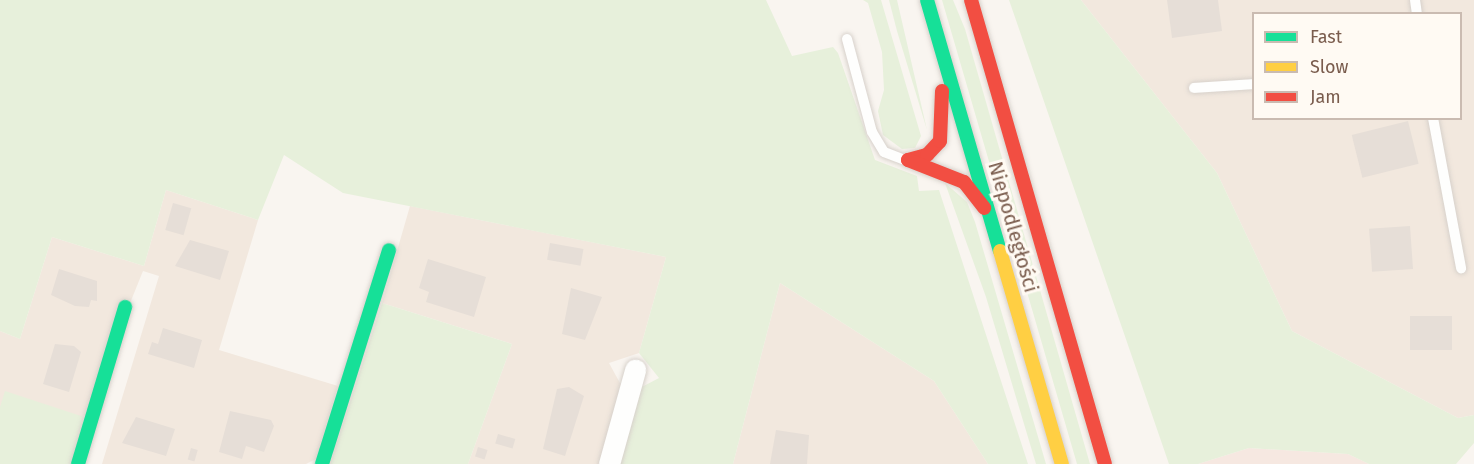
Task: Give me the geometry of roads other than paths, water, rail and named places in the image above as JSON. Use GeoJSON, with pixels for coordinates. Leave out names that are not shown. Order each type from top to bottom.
{"type":"FeatureCollection","features":[{"type":"Feature","properties":{"kind":"main road","name":"Niepodległości"},"geometry":{"type":"LineString","coordinates":[[927,0],[1062,464]]}},
{"type":"Feature","properties":{"kind":"main road","name":"Niepodległości"},"geometry":{"type":"LineString","coordinates":[[971,0],[1105,464]]}},
{"type":"Feature","properties":{"kind":"main road"},"geometry":{"type":"LineString","coordinates":[[908,160],[935,150],[944,129],[933,20]]}},
{"type":"Feature","properties":{"kind":"main road"},"geometry":{"type":"LineString","coordinates":[[908,160],[964,182],[992,224]]}},
{"type":"Feature","properties":{"kind":"main road"},"geometry":{"type":"LineString","coordinates":[[322,464],[389,250]]}},
{"type":"Feature","properties":{"kind":"main road"},"geometry":{"type":"LineString","coordinates":[[78,464],[125,307]]}},
{"type":"Feature","properties":{"kind":"street"},"geometry":{"type":"LineString","coordinates":[[609,464],[635,370]]}},
{"type":"Feature","properties":{"kind":"lane"},"geometry":{"type":"LineString","coordinates":[[847,39],[878,143],[894,157],[908,160]]}},
{"type":"Feature","properties":{"kind":"lane"},"geometry":{"type":"LineString","coordinates":[[1194,88],[1252,84]]}},
{"type":"Feature","properties":{"kind":"lane"},"geometry":{"type":"LineString","coordinates":[[1433,120],[1461,268]]}}]}
